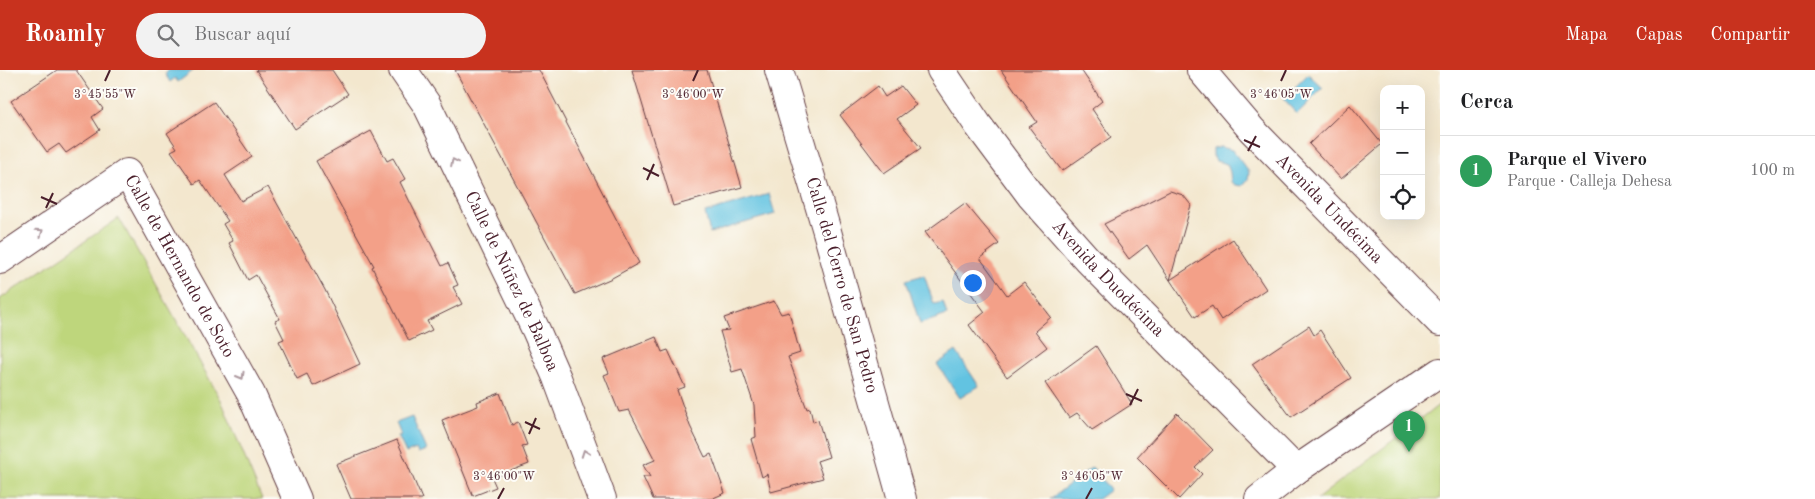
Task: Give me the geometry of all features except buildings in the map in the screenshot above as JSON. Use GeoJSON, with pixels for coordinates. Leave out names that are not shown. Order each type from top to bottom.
{"type":"FeatureCollection","features":[{"type":"Feature","properties":{"kind":"street","name":"Calle de Núñez de Balboa"},"geometry":{"type":"LineString","coordinates":[[403,70],[427,105],[536,330],[557,378],[602,499]]}},
{"type":"Feature","properties":{"kind":"street","name":"Calle del Cerro de San Pedro"},"geometry":{"type":"LineString","coordinates":[[779,70],[826,228],[902,499]]}},
{"type":"Feature","properties":{"kind":"street","name":"Avenida Duodécima"},"geometry":{"type":"LineString","coordinates":[[941,70],[978,125],[1030,196],[1088,260],[1296,470]]}},
{"type":"Feature","properties":{"kind":"street","name":"Avenida Undécima"},"geometry":{"type":"LineString","coordinates":[[1201,70],[1252,130],[1440,322]]}},
{"type":"Feature","properties":{"kind":"street","name":"Calle de Hernando de Soto"},"geometry":{"type":"LineString","coordinates":[[0,260],[126,173],[252,394],[297,499]]}},
{"type":"Feature","properties":{"kind":"street"},"geometry":{"type":"LineString","coordinates":[[1259,499],[1296,470],[1440,372]]}},
{"type":"Feature","properties":{"kind":"green space"},"geometry":{"type":"Polygon","coordinates":[[[119,218],[221,400],[262,499],[0,499],[0,299],[119,218]]]}},
{"type":"Feature","properties":{"kind":"green space"},"geometry":{"type":"Polygon","coordinates":[[[1440,404],[1440,499],[1317,499],[1440,404]]]}},
{"type":"Feature","properties":{"kind":"water"},"geometry":{"type":"Polygon","coordinates":[[[169,70],[194,70],[178,82],[175,78],[170,82],[165,74],[169,70]]]}},
{"type":"Feature","properties":{"kind":"water"},"geometry":{"type":"Polygon","coordinates":[[[1308,74],[1323,88],[1297,114],[1283,99],[1308,74]]]}},
{"type":"Feature","properties":{"kind":"water"},"geometry":{"type":"Polygon","coordinates":[[[1221,147],[1232,150],[1249,172],[1248,179],[1242,186],[1231,182],[1227,164],[1216,161],[1213,156],[1213,149],[1221,147]]]}},
{"type":"Feature","properties":{"kind":"water"},"geometry":{"type":"Polygon","coordinates":[[[769,194],[775,214],[710,233],[705,213],[769,194]]]}},
{"type":"Feature","properties":{"kind":"water"},"geometry":{"type":"Polygon","coordinates":[[[924,275],[934,304],[943,302],[947,315],[920,324],[906,280],[924,275]]]}},
{"type":"Feature","properties":{"kind":"water"},"geometry":{"type":"Polygon","coordinates":[[[956,351],[979,386],[960,398],[937,364],[956,351]]]}},
{"type":"Feature","properties":{"kind":"water"},"geometry":{"type":"Polygon","coordinates":[[[412,417],[426,450],[418,453],[416,449],[406,453],[398,436],[401,435],[396,423],[412,417]]]}},
{"type":"Feature","properties":{"kind":"water"},"geometry":{"type":"Polygon","coordinates":[[[1092,467],[1110,490],[1098,499],[1050,499],[1092,467]]]}},
{"type":"Feature","properties":{"kind":"place","name":"Parque el Vivero"},"geometry":{"type":"Point","coordinates":[1409,452]}}]}
